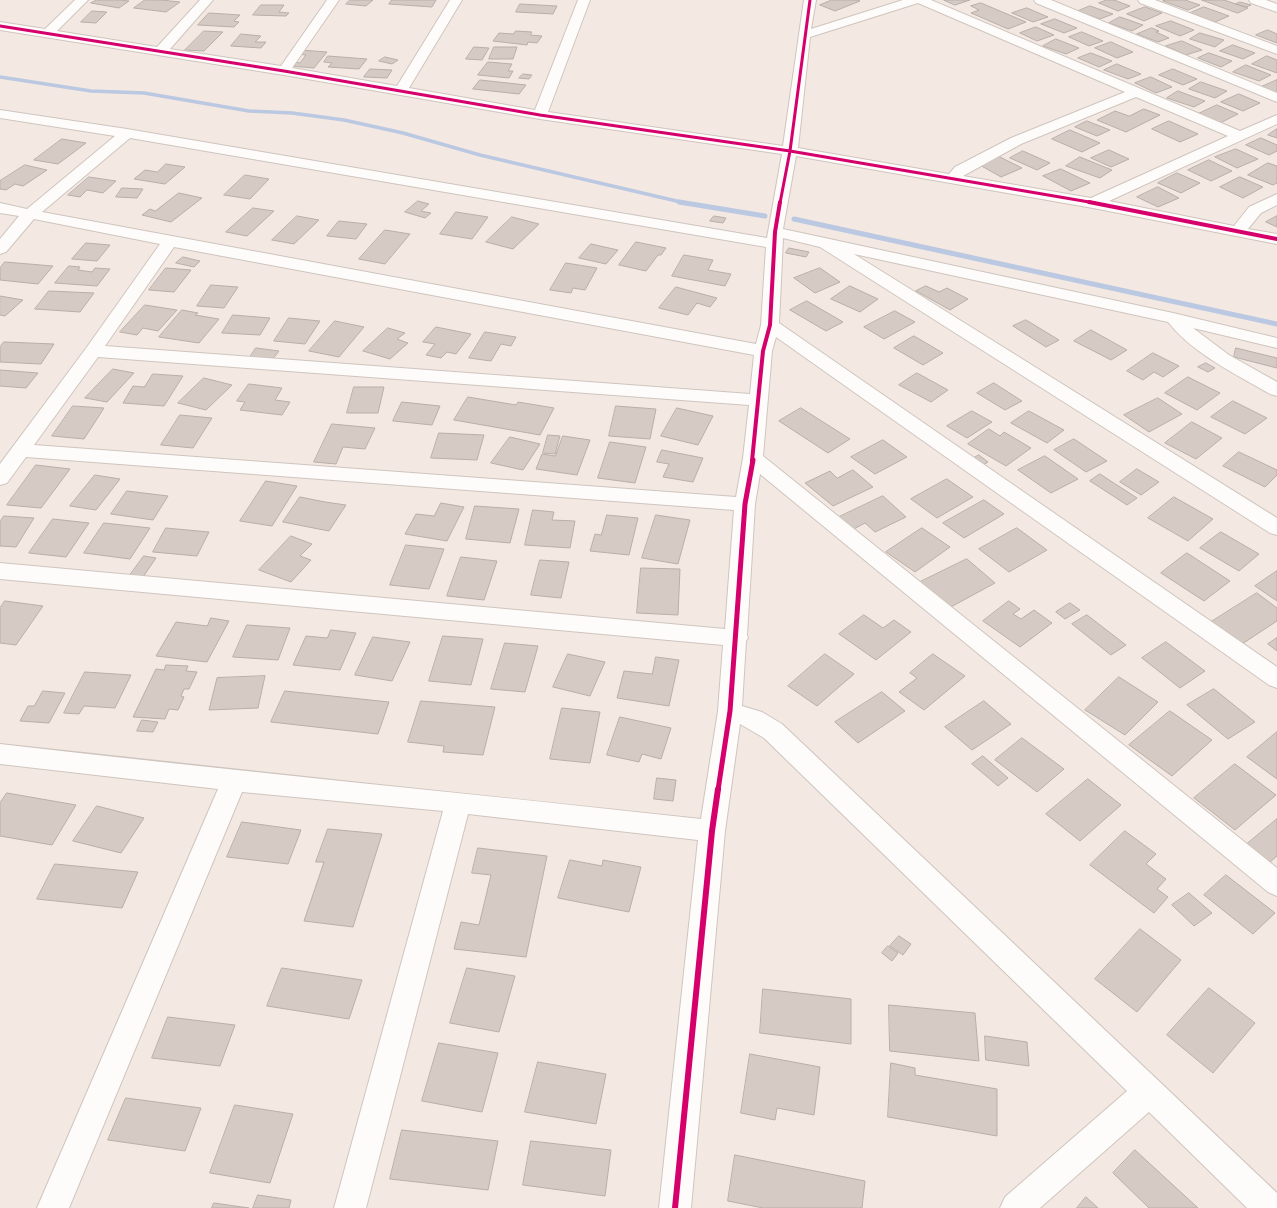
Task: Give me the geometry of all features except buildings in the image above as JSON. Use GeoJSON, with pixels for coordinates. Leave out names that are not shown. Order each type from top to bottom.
{"type":"FeatureCollection","features":[{"type":"Feature","properties":{"kind":"street"},"geometry":{"type":"LineString","coordinates":[[48,33],[82,0]]}},
{"type":"Feature","properties":{"kind":"street"},"geometry":{"type":"LineString","coordinates":[[160,52],[207,0]]}},
{"type":"Feature","properties":{"kind":"street"},"geometry":{"type":"LineString","coordinates":[[284,71],[333,0]]}},
{"type":"Feature","properties":{"kind":"street"},"geometry":{"type":"LineString","coordinates":[[401,91],[456,0]]}},
{"type":"Feature","properties":{"kind":"street"},"geometry":{"type":"LineString","coordinates":[[540,115],[584,0]]}},
{"type":"Feature","properties":{"kind":"street"},"geometry":{"type":"LineString","coordinates":[[675,1208],[712,831],[730,711],[737,638],[745,504],[753,458],[763,351],[770,325],[775,238],[790,150],[804,35],[810,0]]}},
{"type":"Feature","properties":{"kind":"street"},"geometry":{"type":"LineString","coordinates":[[804,35],[915,0]]}},
{"type":"Feature","properties":{"kind":"street"},"geometry":{"type":"LineString","coordinates":[[921,0],[1240,136]]}},
{"type":"Feature","properties":{"kind":"street"},"geometry":{"type":"LineString","coordinates":[[1040,0],[1277,98]]}},
{"type":"Feature","properties":{"kind":"street"},"geometry":{"type":"LineString","coordinates":[[1144,0],[1277,50]]}},
{"type":"Feature","properties":{"kind":"street"},"geometry":{"type":"LineString","coordinates":[[1255,0],[1277,8]]}},
{"type":"Feature","properties":{"kind":"street"},"geometry":{"type":"LineString","coordinates":[[0,26],[284,71],[540,115],[790,150],[1093,204],[1277,239]]}},
{"type":"Feature","properties":{"kind":"street"},"geometry":{"type":"LineString","coordinates":[[952,179],[960,170],[1016,141],[1136,92]]}},
{"type":"Feature","properties":{"kind":"street"},"geometry":{"type":"LineString","coordinates":[[0,114],[127,133],[775,238],[824,242],[859,257],[1277,528]]}},
{"type":"Feature","properties":{"kind":"street"},"geometry":{"type":"LineString","coordinates":[[1093,204],[1277,119]]}},
{"type":"Feature","properties":{"kind":"street"},"geometry":{"type":"LineString","coordinates":[[0,249],[30,214],[127,133]]}},
{"type":"Feature","properties":{"kind":"street"},"geometry":{"type":"LineString","coordinates":[[1238,231],[1255,210],[1277,199]]}},
{"type":"Feature","properties":{"kind":"street"},"geometry":{"type":"LineString","coordinates":[[0,208],[763,351]]}},
{"type":"Feature","properties":{"kind":"street"},"geometry":{"type":"LineString","coordinates":[[0,478],[93,352],[170,241]]}},
{"type":"Feature","properties":{"kind":"street"},"geometry":{"type":"LineString","coordinates":[[859,257],[1173,318],[1277,343]]}},
{"type":"Feature","properties":{"kind":"street"},"geometry":{"type":"LineString","coordinates":[[1173,318],[1186,332],[1214,353],[1277,390]]}},
{"type":"Feature","properties":{"kind":"street"},"geometry":{"type":"LineString","coordinates":[[770,325],[1277,679]]}},
{"type":"Feature","properties":{"kind":"street"},"geometry":{"type":"LineString","coordinates":[[93,352],[415,373],[758,400]]}},
{"type":"Feature","properties":{"kind":"street"},"geometry":{"type":"LineString","coordinates":[[22,450],[745,504]]}},
{"type":"Feature","properties":{"kind":"street"},"geometry":{"type":"LineString","coordinates":[[753,458],[1277,884]]}},
{"type":"Feature","properties":{"kind":"street"},"geometry":{"type":"LineString","coordinates":[[0,570],[737,638]]}},
{"type":"Feature","properties":{"kind":"street"},"geometry":{"type":"LineString","coordinates":[[730,711],[754,720],[773,732],[1270,1208]]}},
{"type":"Feature","properties":{"kind":"street"},"geometry":{"type":"LineString","coordinates":[[0,754],[234,781],[458,802],[712,831]]}},
{"type":"Feature","properties":{"kind":"street"},"geometry":{"type":"LineString","coordinates":[[53,1208],[234,781]]}},
{"type":"Feature","properties":{"kind":"street"},"geometry":{"type":"LineString","coordinates":[[350,1208],[458,802]]}},
{"type":"Feature","properties":{"kind":"street"},"geometry":{"type":"LineString","coordinates":[[1016,1208],[1148,1092]]}},
{"type":"Feature","properties":{"kind":"waterway"},"geometry":{"type":"LineString","coordinates":[[0,77],[91,91],[144,93],[249,111],[292,113],[344,120],[403,133],[480,155],[685,203]]}},
{"type":"Feature","properties":{"kind":"waterway"},"geometry":{"type":"LineString","coordinates":[[679,202],[685,203]]}},
{"type":"Feature","properties":{"kind":"waterway"},"geometry":{"type":"LineString","coordinates":[[685,203],[765,216]]}},
{"type":"Feature","properties":{"kind":"waterway"},"geometry":{"type":"LineString","coordinates":[[794,219],[1277,324]]}},
{"type":"Feature","properties":{"kind":"cycle path"},"geometry":{"type":"LineString","coordinates":[[675,1208],[712,831],[730,711],[745,504],[753,458],[763,351],[770,325],[775,232],[790,151],[804,35],[810,0]]}},
{"type":"Feature","properties":{"kind":"cycle path"},"geometry":{"type":"LineString","coordinates":[[0,26],[284,71],[540,115],[790,151],[1093,203],[1277,239]]}}]}
